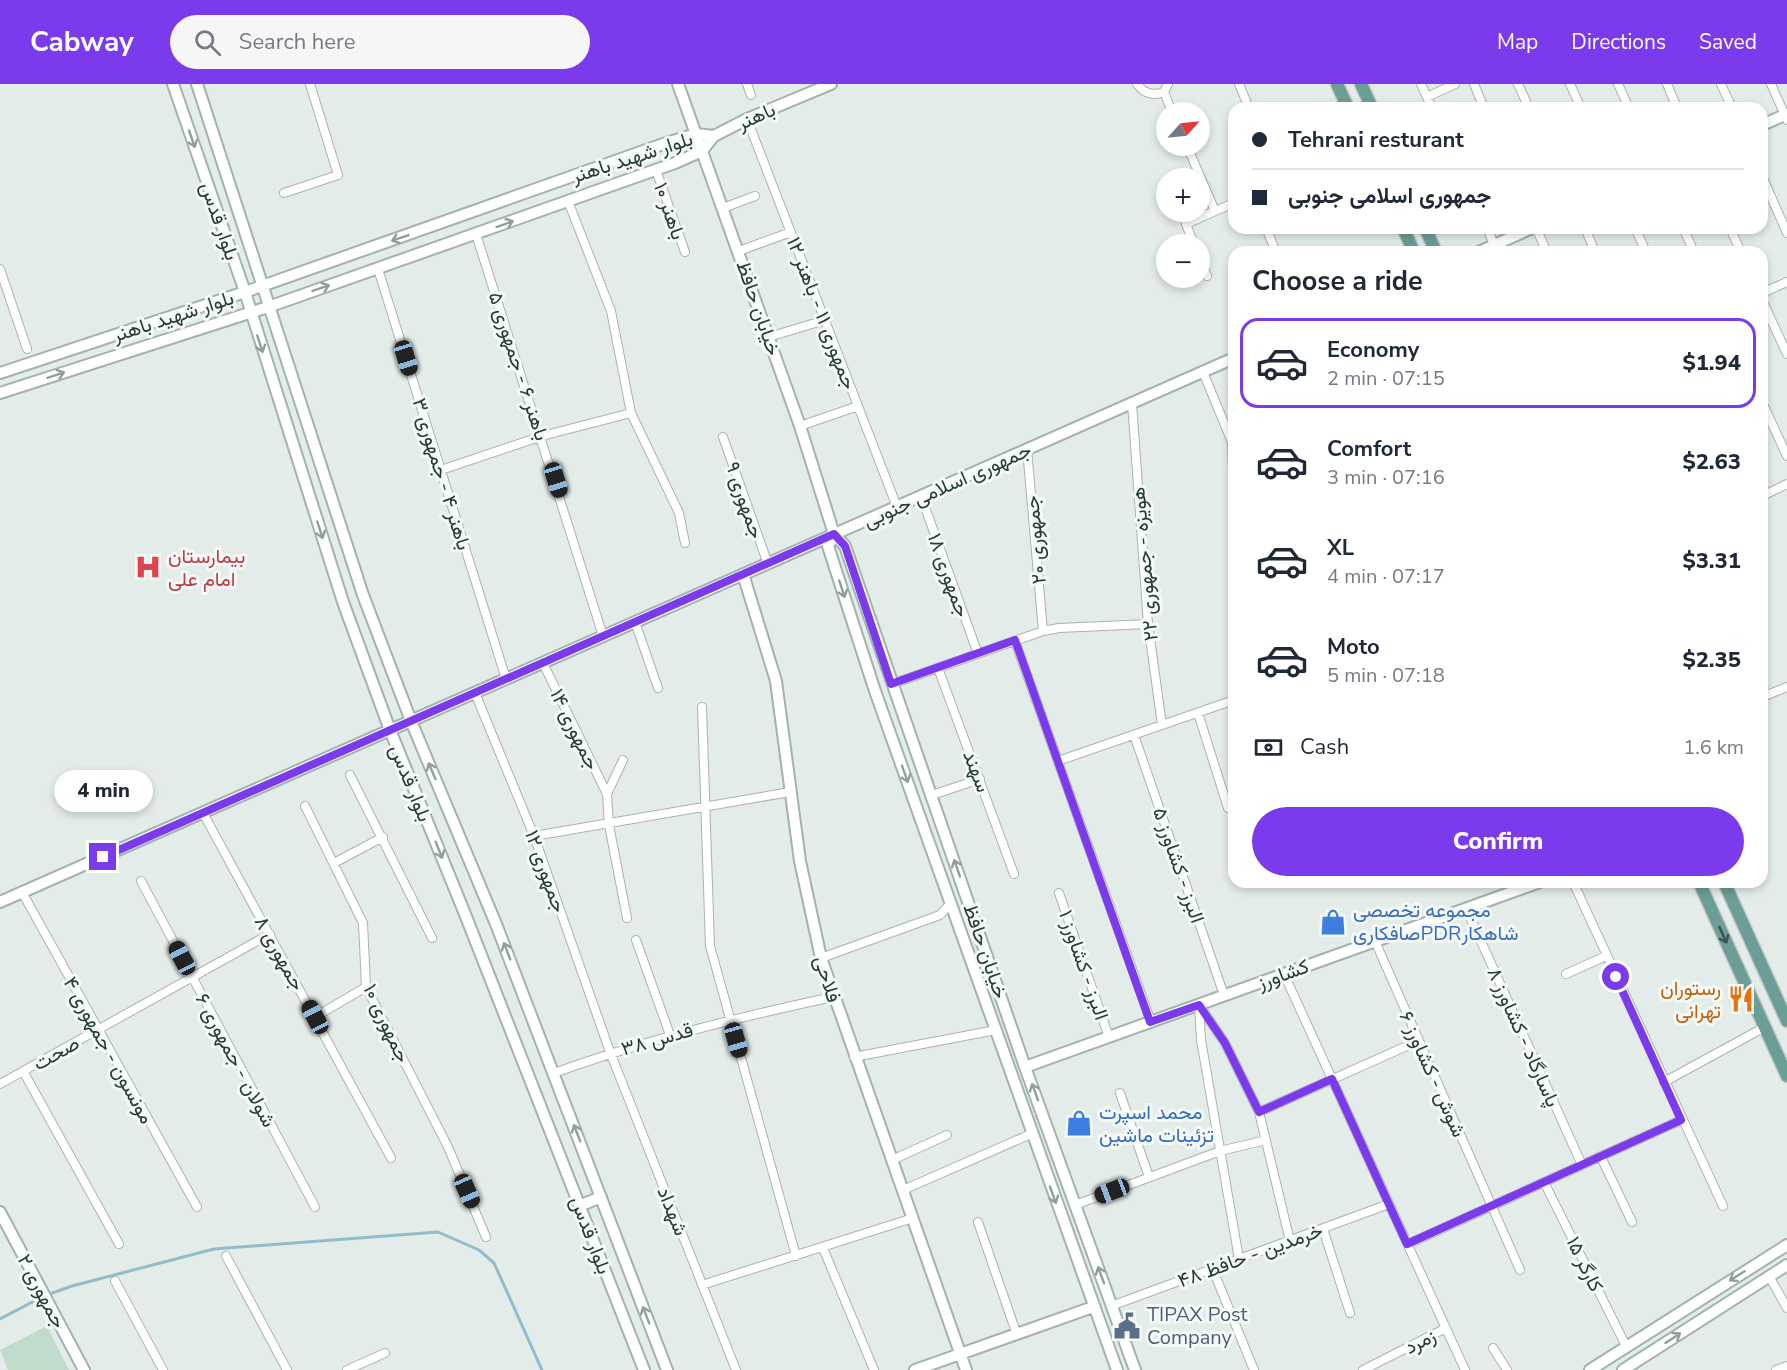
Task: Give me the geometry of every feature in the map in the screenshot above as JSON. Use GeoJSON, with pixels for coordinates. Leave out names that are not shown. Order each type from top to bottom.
{"type":"FeatureCollection","features":[{"type":"Feature","properties":{"kind":"main road","name":"بلوار قدس"},"geometry":{"type":"LineString","coordinates":[[173,84],[245,292],[343,602],[390,730],[465,914],[644,1370]]}},
{"type":"Feature","properties":{"kind":"main road","name":"بلوار قدس"},"geometry":{"type":"LineString","coordinates":[[197,84],[265,285],[363,595],[411,721],[496,924],[667,1370]]}},
{"type":"Feature","properties":{"kind":"main road","name":"خیابان حافظ"},"geometry":{"type":"LineString","coordinates":[[678,84],[800,426],[834,534],[845,546],[891,684],[987,951],[1025,1067],[1135,1370]]}},
{"type":"Feature","properties":{"kind":"main road","name":"باهنر"},"geometry":{"type":"LineString","coordinates":[[714,136],[747,119],[831,84]]}},
{"type":"Feature","properties":{"kind":"main road"},"geometry":{"type":"LineString","coordinates":[[1337,84],[1345,102]]}},
{"type":"Feature","properties":{"kind":"main road"},"geometry":{"type":"LineString","coordinates":[[1361,84],[1369,102]]}},
{"type":"Feature","properties":{"kind":"main road"},"geometry":{"type":"LineString","coordinates":[[1768,123],[1786,116]]}},
{"type":"Feature","properties":{"kind":"main road","name":"بلوار شهید باهنر"},"geometry":{"type":"LineString","coordinates":[[0,373],[245,292],[696,134],[714,136]]}},
{"type":"Feature","properties":{"kind":"main road","name":"بلوار شهید باهنر"},"geometry":{"type":"LineString","coordinates":[[0,393],[271,306],[656,170],[702,150],[714,136]]}},
{"type":"Feature","properties":{"kind":"main road"},"geometry":{"type":"LineString","coordinates":[[425,229],[431,250]]}},
{"type":"Feature","properties":{"kind":"main road"},"geometry":{"type":"LineString","coordinates":[[1500,246],[1523,234]]}},
{"type":"Feature","properties":{"kind":"main road","name":"جمهوری اسلامی جنوبی"},"geometry":{"type":"LineString","coordinates":[[0,902],[1228,361]]}},
{"type":"Feature","properties":{"kind":"main road","name":"خیابان حافظ"},"geometry":{"type":"LineString","coordinates":[[834,534],[828,546],[875,691],[1045,1174],[1117,1370]]}},
{"type":"Feature","properties":{"kind":"main road","name":"فلاحی"},"geometry":{"type":"LineString","coordinates":[[744,574],[776,681],[790,792],[809,908],[821,958],[832,997],[966,1370]]}},
{"type":"Feature","properties":{"kind":"main road"},"geometry":{"type":"LineString","coordinates":[[343,602],[363,595]]}},
{"type":"Feature","properties":{"kind":"main road","name":"کشاورز"},"geometry":{"type":"LineString","coordinates":[[1025,1067],[1523,888]]}},
{"type":"Feature","properties":{"kind":"main road"},"geometry":{"type":"LineString","coordinates":[[1702,888],[1787,1076]]}},
{"type":"Feature","properties":{"kind":"main road"},"geometry":{"type":"LineString","coordinates":[[1727,888],[1787,1021]]}},
{"type":"Feature","properties":{"kind":"main road"},"geometry":{"type":"LineString","coordinates":[[969,957],[987,951]]}},
{"type":"Feature","properties":{"kind":"main road"},"geometry":{"type":"LineString","coordinates":[[1045,1174],[1062,1168]]}},
{"type":"Feature","properties":{"kind":"main road"},"geometry":{"type":"LineString","coordinates":[[579,1206],[601,1197]]}},
{"type":"Feature","properties":{"kind":"main road","name":"جمهوری ۲"},"geometry":{"type":"LineString","coordinates":[[0,1212],[84,1370]]}},
{"type":"Feature","properties":{"kind":"main road"},"geometry":{"type":"LineString","coordinates":[[1590,1370],[1787,1245]]}},
{"type":"Feature","properties":{"kind":"main road"},"geometry":{"type":"LineString","coordinates":[[1623,1370],[1787,1265]]}},
{"type":"Feature","properties":{"kind":"main road"},"geometry":{"type":"LineString","coordinates":[[915,1370],[1093,1307]]}},
{"type":"Feature","properties":{"kind":"main road"},"geometry":{"type":"LineString","coordinates":[[1626,1346],[1635,1362]]}},
{"type":"Feature","properties":{"kind":"street"},"geometry":{"type":"LineString","coordinates":[[284,193],[338,175],[310,84]]}},
{"type":"Feature","properties":{"kind":"street"},"geometry":{"type":"LineString","coordinates":[[747,84],[751,95]]}},
{"type":"Feature","properties":{"kind":"street"},"geometry":{"type":"LineString","coordinates":[[1137,84],[1148,93],[1155,95],[1166,88]]}},
{"type":"Feature","properties":{"kind":"street"},"geometry":{"type":"LineString","coordinates":[[1239,84],[1246,102]]}},
{"type":"Feature","properties":{"kind":"street"},"geometry":{"type":"LineString","coordinates":[[1421,84],[1429,102]]}},
{"type":"Feature","properties":{"kind":"street"},"geometry":{"type":"LineString","coordinates":[[1427,97],[1455,84]]}},
{"type":"Feature","properties":{"kind":"street"},"geometry":{"type":"LineString","coordinates":[[1474,84],[1482,102]]}},
{"type":"Feature","properties":{"kind":"street"},"geometry":{"type":"LineString","coordinates":[[1518,84],[1526,102]]}},
{"type":"Feature","properties":{"kind":"street"},"geometry":{"type":"LineString","coordinates":[[1570,84],[1578,102]]}},
{"type":"Feature","properties":{"kind":"street"},"geometry":{"type":"LineString","coordinates":[[1618,84],[1626,102]]}},
{"type":"Feature","properties":{"kind":"street"},"geometry":{"type":"LineString","coordinates":[[1667,84],[1674,102]]}},
{"type":"Feature","properties":{"kind":"street"},"geometry":{"type":"LineString","coordinates":[[1721,84],[1729,102]]}},
{"type":"Feature","properties":{"kind":"street"},"geometry":{"type":"LineString","coordinates":[[1771,84],[1786,116]]}},
{"type":"Feature","properties":{"kind":"street","name":"جمهوری ۱۱ - باهنر ۱۲"},"geometry":{"type":"LineString","coordinates":[[747,119],[897,507]]}},
{"type":"Feature","properties":{"kind":"street"},"geometry":{"type":"LineString","coordinates":[[1190,156],[1215,211]]}},
{"type":"Feature","properties":{"kind":"street","name":"باهنر ۱۰"},"geometry":{"type":"LineString","coordinates":[[656,170],[685,252]]}},
{"type":"Feature","properties":{"kind":"street"},"geometry":{"type":"LineString","coordinates":[[1768,190],[1787,233]]}},
{"type":"Feature","properties":{"kind":"street"},"geometry":{"type":"LineString","coordinates":[[723,208],[754,196]]}},
{"type":"Feature","properties":{"kind":"street"},"geometry":{"type":"LineString","coordinates":[[568,201],[611,311],[631,413],[641,439],[678,513],[685,543]]}},
{"type":"Feature","properties":{"kind":"street"},"geometry":{"type":"LineString","coordinates":[[1190,234],[1186,224],[1228,206]]}},
{"type":"Feature","properties":{"kind":"street"},"geometry":{"type":"LineString","coordinates":[[739,251],[791,232]]}},
{"type":"Feature","properties":{"kind":"street","name":"باهنر ۶ - جمهوری ۵"},"geometry":{"type":"LineString","coordinates":[[476,234],[542,436],[603,636]]}},
{"type":"Feature","properties":{"kind":"street"},"geometry":{"type":"LineString","coordinates":[[0,269],[27,349]]}},
{"type":"Feature","properties":{"kind":"street","name":"باهنر ۴ - جمهوری ۳"},"geometry":{"type":"LineString","coordinates":[[378,269],[506,679]]}},
{"type":"Feature","properties":{"kind":"street"},"geometry":{"type":"LineString","coordinates":[[1768,290],[1787,282]]}},
{"type":"Feature","properties":{"kind":"street"},"geometry":{"type":"LineString","coordinates":[[1768,313],[1787,354]]}},
{"type":"Feature","properties":{"kind":"street"},"geometry":{"type":"LineString","coordinates":[[769,337],[825,320]]}},
{"type":"Feature","properties":{"kind":"street"},"geometry":{"type":"LineString","coordinates":[[1203,372],[1228,433]]}},
{"type":"Feature","properties":{"kind":"street","name":"هویزه - جمهوری ۲۲"},"geometry":{"type":"LineString","coordinates":[[1132,403],[1148,624],[1162,725]]}},
{"type":"Feature","properties":{"kind":"street"},"geometry":{"type":"LineString","coordinates":[[800,426],[858,406]]}},
{"type":"Feature","properties":{"kind":"street"},"geometry":{"type":"LineString","coordinates":[[441,471],[542,436],[631,413]]}},
{"type":"Feature","properties":{"kind":"street"},"geometry":{"type":"LineString","coordinates":[[1768,415],[1787,456]]}},
{"type":"Feature","properties":{"kind":"street","name":"جمهوری ۹"},"geometry":{"type":"LineString","coordinates":[[723,437],[768,564]]}},
{"type":"Feature","properties":{"kind":"street","name":"جمهوری ۲۰"},"geometry":{"type":"LineString","coordinates":[[1026,449],[1043,631]]}},
{"type":"Feature","properties":{"kind":"street"},"geometry":{"type":"LineString","coordinates":[[1768,493],[1787,484]]}},
{"type":"Feature","properties":{"kind":"street","name":"جمهوری ۱۸"},"geometry":{"type":"LineString","coordinates":[[921,496],[978,654]]}},
{"type":"Feature","properties":{"kind":"street"},"geometry":{"type":"LineString","coordinates":[[635,622],[658,688]]}},
{"type":"Feature","properties":{"kind":"street"},"geometry":{"type":"LineString","coordinates":[[891,684],[1043,631],[1148,624]]}},
{"type":"Feature","properties":{"kind":"street"},"geometry":{"type":"LineString","coordinates":[[1015,640],[1150,1022]]}},
{"type":"Feature","properties":{"kind":"street","name":"جمهوری ۱۴"},"geometry":{"type":"LineString","coordinates":[[543,663],[607,794]]}},
{"type":"Feature","properties":{"kind":"street","name":"سهند"},"geometry":{"type":"LineString","coordinates":[[938,668],[1014,874]]}},
{"type":"Feature","properties":{"kind":"street"},"geometry":{"type":"LineString","coordinates":[[1768,694],[1787,687]]}},
{"type":"Feature","properties":{"kind":"street","name":"جمهوری ۱۲"},"geometry":{"type":"LineString","coordinates":[[475,693],[534,836],[610,1052]]}},
{"type":"Feature","properties":{"kind":"street"},"geometry":{"type":"LineString","coordinates":[[1058,761],[1228,702]]}},
{"type":"Feature","properties":{"kind":"street"},"geometry":{"type":"LineString","coordinates":[[702,707],[710,946],[796,1256]]}},
{"type":"Feature","properties":{"kind":"street"},"geometry":{"type":"LineString","coordinates":[[1198,713],[1228,808]]}},
{"type":"Feature","properties":{"kind":"street","name":"البرز - کشاورز ۵"},"geometry":{"type":"LineString","coordinates":[[1134,735],[1224,995]]}},
{"type":"Feature","properties":{"kind":"street"},"geometry":{"type":"LineString","coordinates":[[623,759],[607,794],[609,825],[627,918]]}},
{"type":"Feature","properties":{"kind":"street"},"geometry":{"type":"LineString","coordinates":[[350,775],[432,938]]}},
{"type":"Feature","properties":{"kind":"street"},"geometry":{"type":"LineString","coordinates":[[932,795],[980,779]]}},
{"type":"Feature","properties":{"kind":"street"},"geometry":{"type":"LineString","coordinates":[[534,836],[609,825],[790,792]]}},
{"type":"Feature","properties":{"kind":"street","name":"جمهوری ۱۰"},"geometry":{"type":"LineString","coordinates":[[305,806],[363,923],[366,987],[448,1148],[486,1237]]}},
{"type":"Feature","properties":{"kind":"street","name":"جمهوری ۸"},"geometry":{"type":"LineString","coordinates":[[203,813],[391,1158]]}},
{"type":"Feature","properties":{"kind":"street"},"geometry":{"type":"LineString","coordinates":[[334,863],[383,837]]}},
{"type":"Feature","properties":{"kind":"street","name":"شولان - جمهوری ۶"},"geometry":{"type":"LineString","coordinates":[[141,881],[315,1207]]}},
{"type":"Feature","properties":{"kind":"street"},"geometry":{"type":"LineString","coordinates":[[1577,888],[1681,1120],[1723,1206]]}},
{"type":"Feature","properties":{"kind":"street","name":"مونسون - جمهوری ۴"},"geometry":{"type":"LineString","coordinates":[[22,892],[197,1207]]}},
{"type":"Feature","properties":{"kind":"street","name":"البرز - کشاورز ۱"},"geometry":{"type":"LineString","coordinates":[[1059,893],[1109,1037]]}},
{"type":"Feature","properties":{"kind":"street"},"geometry":{"type":"LineString","coordinates":[[821,958],[940,915],[950,904]]}},
{"type":"Feature","properties":{"kind":"street","name":"پاسارگاد - کشاورز ۸"},"geometry":{"type":"LineString","coordinates":[[1466,908],[1582,1165]]}},
{"type":"Feature","properties":{"kind":"street","name":"صحت"},"geometry":{"type":"LineString","coordinates":[[0,1084],[270,934]]}},
{"type":"Feature","properties":{"kind":"street"},"geometry":{"type":"LineString","coordinates":[[636,940],[670,1035]]}},
{"type":"Feature","properties":{"kind":"street","name":"شوش - کشاورز ۶"},"geometry":{"type":"LineString","coordinates":[[1376,941],[1520,1270]]}},
{"type":"Feature","properties":{"kind":"street"},"geometry":{"type":"LineString","coordinates":[[1566,974],[1606,956]]}},
{"type":"Feature","properties":{"kind":"street"},"geometry":{"type":"LineString","coordinates":[[1284,974],[1465,1370]]}},
{"type":"Feature","properties":{"kind":"street"},"geometry":{"type":"LineString","coordinates":[[315,1017],[366,987]]}},
{"type":"Feature","properties":{"kind":"street","name":"قدس ۳۸"},"geometry":{"type":"LineString","coordinates":[[554,1073],[610,1052],[730,1018],[832,997]]}},
{"type":"Feature","properties":{"kind":"street"},"geometry":{"type":"LineString","coordinates":[[1199,1005],[1225,1043],[1259,1112],[1290,1241]]}},
{"type":"Feature","properties":{"kind":"street"},"geometry":{"type":"LineString","coordinates":[[1199,1005],[1201,1040],[1239,1259]]}},
{"type":"Feature","properties":{"kind":"street"},"geometry":{"type":"LineString","coordinates":[[1664,1082],[1765,1027]]}},
{"type":"Feature","properties":{"kind":"street"},"geometry":{"type":"LineString","coordinates":[[854,1056],[996,1030]]}},
{"type":"Feature","properties":{"kind":"street"},"geometry":{"type":"LineString","coordinates":[[1259,1112],[1418,1041]]}},
{"type":"Feature","properties":{"kind":"street","name":"شهداد"},"geometry":{"type":"LineString","coordinates":[[610,1052],[736,1370]]}},
{"type":"Feature","properties":{"kind":"street"},"geometry":{"type":"LineString","coordinates":[[23,1071],[119,1244]]}},
{"type":"Feature","properties":{"kind":"street"},"geometry":{"type":"LineString","coordinates":[[1120,1093],[1149,1177]]}},
{"type":"Feature","properties":{"kind":"street"},"geometry":{"type":"LineString","coordinates":[[1407,1244],[1681,1120]]}},
{"type":"Feature","properties":{"kind":"street"},"geometry":{"type":"LineString","coordinates":[[903,1190],[1031,1134]]}},
{"type":"Feature","properties":{"kind":"street"},"geometry":{"type":"LineString","coordinates":[[892,1160],[947,1135]]}},
{"type":"Feature","properties":{"kind":"street"},"geometry":{"type":"LineString","coordinates":[[1075,1205],[1220,1151],[1266,1140]]}},
{"type":"Feature","properties":{"kind":"street"},"geometry":{"type":"LineString","coordinates":[[1601,1156],[1632,1222]]}},
{"type":"Feature","properties":{"kind":"street","name":"کارگر ۱۵"},"geometry":{"type":"LineString","coordinates":[[1544,1182],[1626,1346]]}},
{"type":"Feature","properties":{"kind":"street","name":"خرمدین - حافظ ۴۸"},"geometry":{"type":"LineString","coordinates":[[1112,1306],[1389,1204]]}},
{"type":"Feature","properties":{"kind":"street"},"geometry":{"type":"LineString","coordinates":[[702,1285],[913,1218]]}},
{"type":"Feature","properties":{"kind":"street"},"geometry":{"type":"LineString","coordinates":[[978,1222],[1017,1335]]}},
{"type":"Feature","properties":{"kind":"street"},"geometry":{"type":"LineString","coordinates":[[1323,1229],[1350,1313]]}},
{"type":"Feature","properties":{"kind":"street"},"geometry":{"type":"LineString","coordinates":[[823,1248],[874,1370]]}},
{"type":"Feature","properties":{"kind":"street"},"geometry":{"type":"LineString","coordinates":[[226,1256],[287,1370]]}},
{"type":"Feature","properties":{"kind":"street"},"geometry":{"type":"LineString","coordinates":[[1213,1270],[1254,1370]]}},
{"type":"Feature","properties":{"kind":"street"},"geometry":{"type":"LineString","coordinates":[[1769,1276],[1787,1308]]}},
{"type":"Feature","properties":{"kind":"street"},"geometry":{"type":"LineString","coordinates":[[115,1281],[163,1370]]}},
{"type":"Feature","properties":{"kind":"street","name":"زمرد"},"geometry":{"type":"LineString","coordinates":[[1363,1370],[1446,1328]]}},
{"type":"Feature","properties":{"kind":"street"},"geometry":{"type":"LineString","coordinates":[[1493,1348],[1507,1370]]}},
{"type":"Feature","properties":{"kind":"street"},"geometry":{"type":"LineString","coordinates":[[347,1370],[385,1353]]}},
{"type":"Feature","properties":{"kind":"street"},"geometry":{"type":"LineString","coordinates":[[1776,1370],[1787,1366]]}},
{"type":"Feature","properties":{"kind":"green space"},"geometry":{"type":"Polygon","coordinates":[[[47,1326],[69,1370],[8,1370],[0,1350],[47,1326]]]}},
{"type":"Feature","properties":{"kind":"waterway"},"geometry":{"type":"LineString","coordinates":[[0,1319],[44,1296],[72,1286],[214,1249],[438,1232],[479,1250],[494,1263],[542,1370]]}},
{"type":"Feature","properties":{"kind":"place","name":"بیمارستان امام علی"},"geometry":{"type":"Point","coordinates":[148,567]}},
{"type":"Feature","properties":{"kind":"place","name":"مجموعه تخصصی صافکاریPDRشاهکار"},"geometry":{"type":"Point","coordinates":[1333,922]}},
{"type":"Feature","properties":{"kind":"place","name":"رستوران تهرانی"},"geometry":{"type":"Point","coordinates":[1741,999]}},
{"type":"Feature","properties":{"kind":"place","name":"محمد اسپرت تزئینات ماشین"},"geometry":{"type":"Point","coordinates":[1079,1123]}},
{"type":"Feature","properties":{"kind":"place","name":"TIPAX Post Company"},"geometry":{"type":"Point","coordinates":[1127,1326]}},
{"type":"Feature","properties":{"kind":"route"},"geometry":{"type":"LineString","coordinates":[[103,857],[834,534],[845,546],[891,684],[1015,640],[1150,1022],[1199,1005],[1225,1043],[1259,1112],[1332,1079],[1407,1244],[1681,1120],[1616,977]]}}]}
